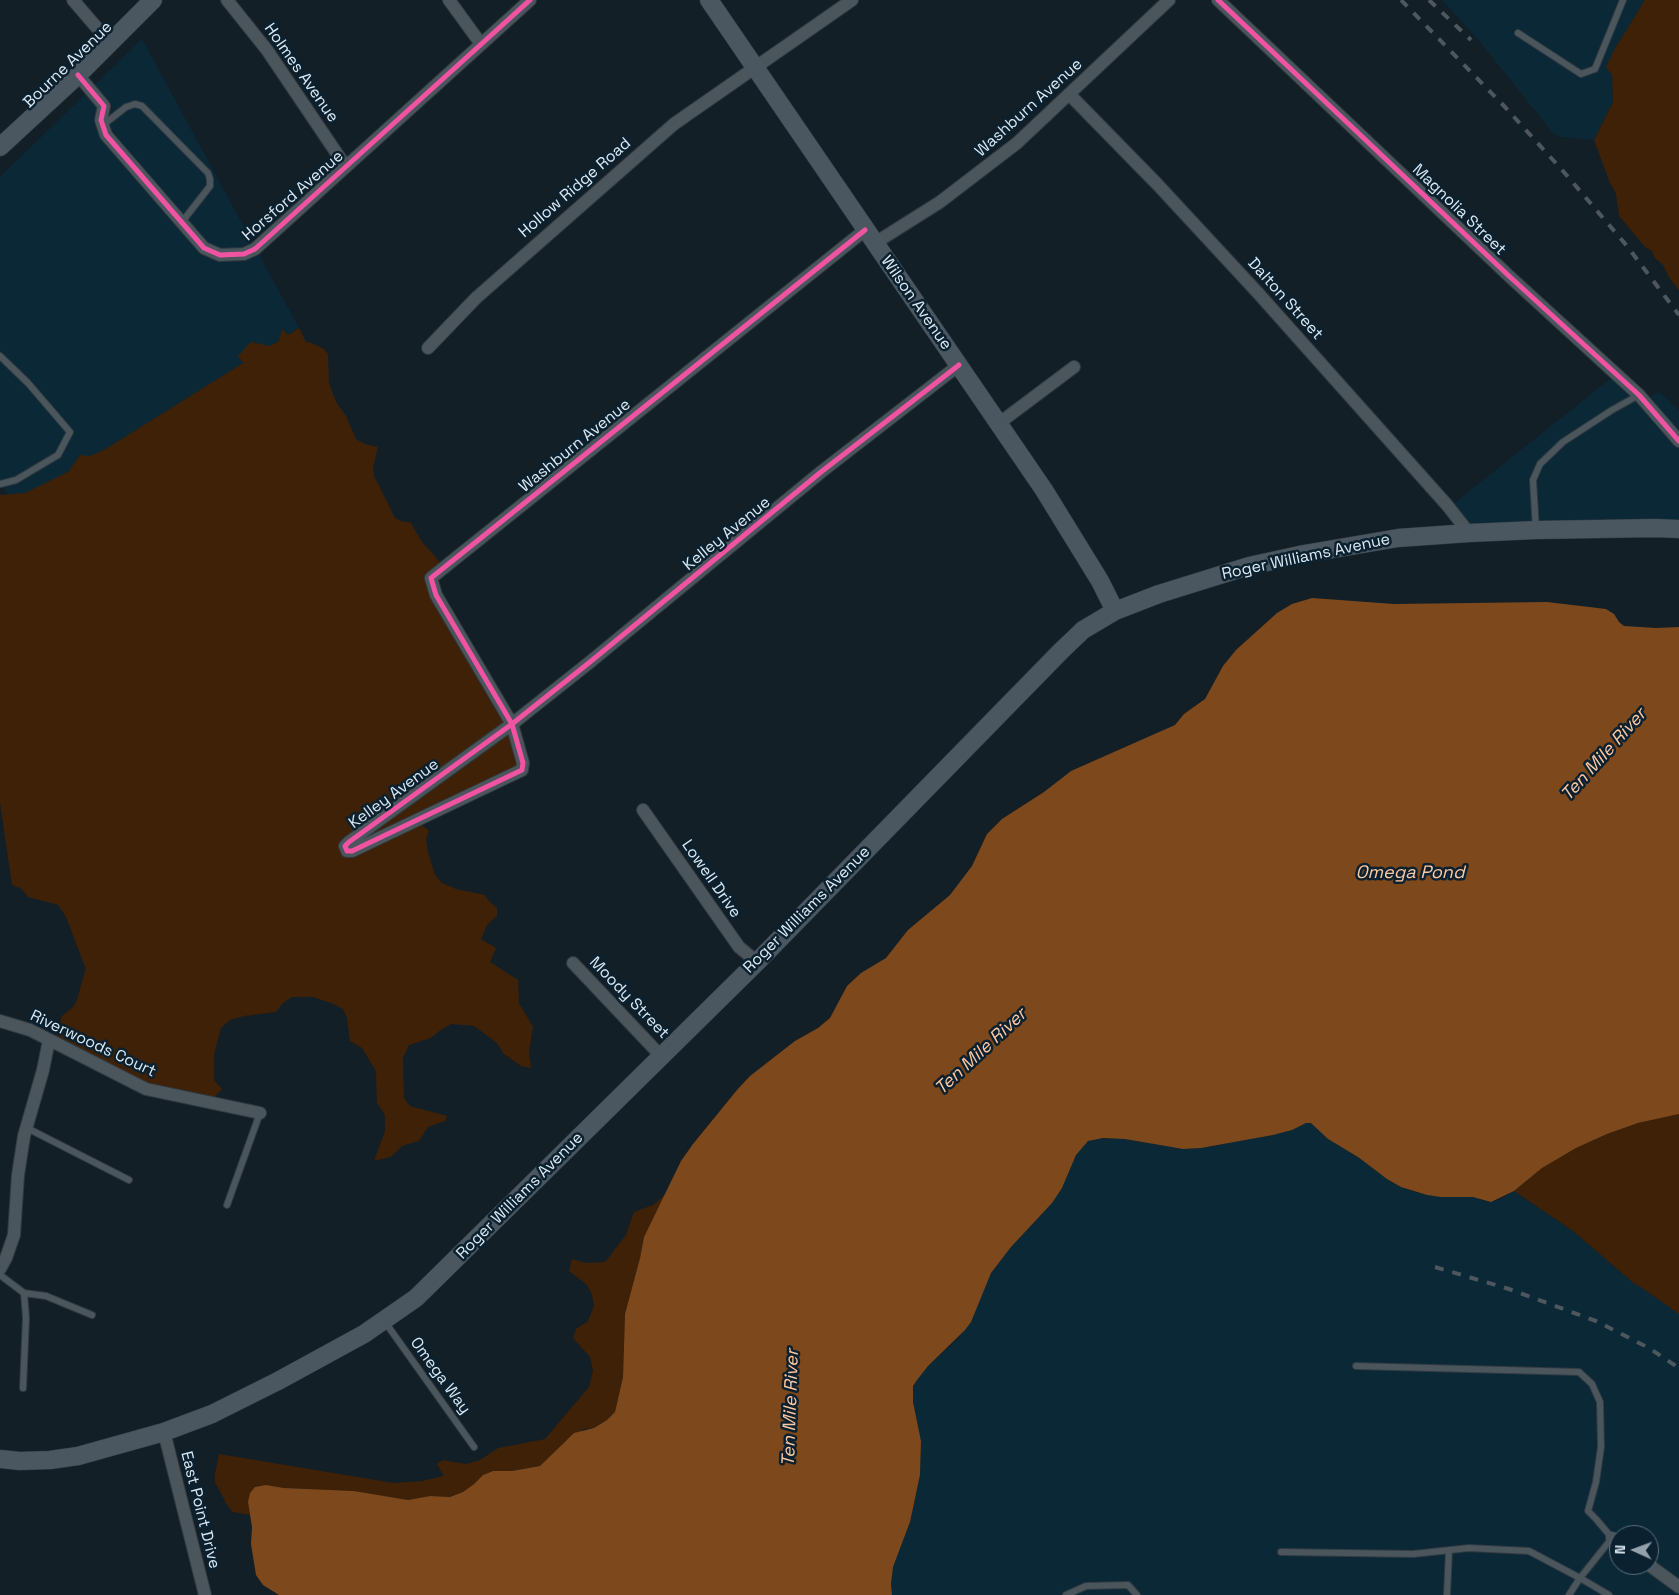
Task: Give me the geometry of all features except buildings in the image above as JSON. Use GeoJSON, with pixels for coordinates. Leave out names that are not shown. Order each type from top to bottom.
{"type":"FeatureCollection","features":[{"type":"Feature","properties":{"kind":"main road","name":"Bourne Avenue"},"geometry":{"type":"LineString","coordinates":[[0,147],[78,75],[153,0]]}},
{"type":"Feature","properties":{"kind":"main road","name":"Wilson Avenue"},"geometry":{"type":"LineString","coordinates":[[709,0],[756,66],[1049,499],[1100,581],[1115,611]]}},
{"type":"Feature","properties":{"kind":"main road","name":"Roger Williams Avenue"},"geometry":{"type":"LineString","coordinates":[[0,1459],[20,1461],[50,1460],[78,1456],[164,1432],[212,1414],[270,1386],[364,1334],[416,1298],[757,962],[1060,651],[1083,630],[1115,611],[1203,579],[1258,564],[1398,538],[1536,530],[1679,529]]}},
{"type":"Feature","properties":{"kind":"street"},"geometry":{"type":"LineString","coordinates":[[72,0],[110,43]]}},
{"type":"Feature","properties":{"kind":"street","name":"Holmes Avenue"},"geometry":{"type":"LineString","coordinates":[[227,0],[267,50],[346,167]]}},
{"type":"Feature","properties":{"kind":"street"},"geometry":{"type":"LineString","coordinates":[[449,0],[481,44]]}},
{"type":"Feature","properties":{"kind":"street","name":"Horsford Avenue"},"geometry":{"type":"LineString","coordinates":[[78,75],[104,106],[101,120],[106,134],[204,248],[220,255],[244,254],[255,249],[530,0]]}},
{"type":"Feature","properties":{"kind":"street","name":"Hollow Ridge Road"},"geometry":{"type":"LineString","coordinates":[[428,348],[476,298],[674,124],[852,0]]}},
{"type":"Feature","properties":{"kind":"street","name":"Washburn Avenue"},"geometry":{"type":"LineString","coordinates":[[512,724],[436,595],[431,578],[870,236],[940,202],[982,171],[1017,143],[1169,0]]}},
{"type":"Feature","properties":{"kind":"street","name":"Magnolia Street"},"geometry":{"type":"LineString","coordinates":[[1218,0],[1509,276],[1639,395],[1679,441]]}},
{"type":"Feature","properties":{"kind":"street","name":"Dalton Street"},"geometry":{"type":"LineString","coordinates":[[1069,94],[1158,185],[1258,293],[1447,505],[1469,533]]}},
{"type":"Feature","properties":{"kind":"street","name":"Kelley Avenue"},"geometry":{"type":"LineString","coordinates":[[512,724],[523,762],[522,770],[352,851],[347,851],[345,846],[349,842],[512,724],[821,472],[959,366]]}},
{"type":"Feature","properties":{"kind":"street"},"geometry":{"type":"LineString","coordinates":[[998,424],[1074,367]]}},
{"type":"Feature","properties":{"kind":"street","name":"Lowell Drive"},"geometry":{"type":"LineString","coordinates":[[643,810],[738,947],[757,962]]}},
{"type":"Feature","properties":{"kind":"street","name":"Moody Street"},"geometry":{"type":"LineString","coordinates":[[573,963],[661,1056]]}},
{"type":"Feature","properties":{"kind":"street","name":"Riverwoods Court"},"geometry":{"type":"LineString","coordinates":[[0,1021],[30,1030],[146,1088],[260,1113]]}},
{"type":"Feature","properties":{"kind":"street"},"geometry":{"type":"LineString","coordinates":[[0,1269],[14,1234],[18,1176],[27,1128],[49,1040]]}},
{"type":"Feature","properties":{"kind":"street","name":"East Point Drive"},"geometry":{"type":"LineString","coordinates":[[164,1432],[205,1595]]}},
{"type":"Feature","properties":{"kind":"street"},"geometry":{"type":"LineString","coordinates":[[1659,1572],[1679,1587]]}},
{"type":"Feature","properties":{"kind":"lane"},"geometry":{"type":"LineString","coordinates":[[1518,33],[1581,74],[1595,70],[1623,0]]}},
{"type":"Feature","properties":{"kind":"lane"},"geometry":{"type":"LineString","coordinates":[[103,125],[126,107],[135,104],[142,106],[208,173],[210,186],[182,222]]}},
{"type":"Feature","properties":{"kind":"lane"},"geometry":{"type":"LineString","coordinates":[[0,356],[28,383],[70,432],[58,455],[16,480],[0,484]]}},
{"type":"Feature","properties":{"kind":"lane"},"geometry":{"type":"LineString","coordinates":[[1536,530],[1533,480],[1540,464],[1563,442],[1639,395]]}},
{"type":"Feature","properties":{"kind":"lane"},"geometry":{"type":"LineString","coordinates":[[227,1205],[260,1113]]}},
{"type":"Feature","properties":{"kind":"lane"},"geometry":{"type":"LineString","coordinates":[[27,1128],[129,1180]]}},
{"type":"Feature","properties":{"kind":"lane"},"geometry":{"type":"LineString","coordinates":[[0,1275],[24,1293],[46,1296],[92,1315]]}},
{"type":"Feature","properties":{"kind":"lane"},"geometry":{"type":"LineString","coordinates":[[23,1388],[26,1318],[24,1293]]}},
{"type":"Feature","properties":{"kind":"lane","name":"Omega Way"},"geometry":{"type":"LineString","coordinates":[[384,1321],[474,1446]]}},
{"type":"Feature","properties":{"kind":"lane"},"geometry":{"type":"LineString","coordinates":[[1356,1366],[1579,1372],[1592,1384],[1600,1402],[1601,1447],[1596,1482],[1588,1511],[1609,1534]]}},
{"type":"Feature","properties":{"kind":"lane"},"geometry":{"type":"LineString","coordinates":[[1569,1595],[1580,1578],[1609,1547]]}},
{"type":"Feature","properties":{"kind":"lane"},"geometry":{"type":"LineString","coordinates":[[1281,1552],[1413,1554],[1469,1548],[1529,1551],[1609,1595]]}},
{"type":"Feature","properties":{"kind":"lane"},"geometry":{"type":"LineString","coordinates":[[1447,1595],[1448,1550]]}},
{"type":"Feature","properties":{"kind":"lane"},"geometry":{"type":"LineString","coordinates":[[1066,1595],[1086,1586],[1128,1586],[1137,1595]]}},
{"type":"Feature","properties":{"kind":"shaded area"},"geometry":{"type":"Polygon","coordinates":[[[1442,0],[1645,0],[1614,50],[1611,59],[1613,102],[1594,140],[1560,137],[1554,134],[1476,37],[1442,0]]]}},
{"type":"Feature","properties":{"kind":"shaded area"},"geometry":{"type":"Polygon","coordinates":[[[1645,0],[1679,0],[1679,290],[1670,279],[1663,265],[1655,258],[1652,251],[1645,247],[1619,216],[1616,193],[1610,183],[1594,140],[1613,102],[1612,75],[1606,67],[1614,50],[1645,0]]]}},
{"type":"Feature","properties":{"kind":"shaded area"},"geometry":{"type":"Polygon","coordinates":[[[142,39],[299,328],[14,507],[0,480],[0,177],[142,39]]]}},
{"type":"Feature","properties":{"kind":"shaded area"},"geometry":{"type":"Polygon","coordinates":[[[299,328],[306,342],[324,349],[328,354],[329,383],[336,402],[346,416],[356,439],[365,444],[378,447],[373,468],[374,476],[395,518],[411,523],[422,542],[447,570],[438,578],[438,586],[509,721],[519,769],[418,821],[429,831],[426,839],[428,852],[435,875],[442,883],[456,889],[485,895],[497,908],[497,916],[487,925],[481,939],[496,948],[490,962],[518,980],[519,1003],[533,1027],[529,1052],[531,1068],[521,1066],[504,1054],[497,1043],[474,1026],[451,1024],[431,1038],[409,1045],[403,1058],[404,1098],[410,1106],[447,1116],[445,1121],[428,1127],[419,1141],[402,1146],[391,1157],[374,1161],[385,1131],[385,1115],[377,1103],[376,1071],[362,1048],[350,1041],[347,1018],[343,1009],[331,1003],[313,997],[292,997],[283,1003],[276,1012],[244,1016],[230,1020],[221,1028],[214,1054],[214,1080],[222,1089],[213,1099],[165,1093],[55,1038],[62,1016],[74,1006],[77,1000],[86,967],[66,917],[58,905],[28,897],[22,889],[12,885],[0,803],[0,495],[25,493],[62,475],[69,471],[80,455],[90,456],[104,450],[243,363],[238,356],[251,342],[270,346],[279,341],[282,329],[288,335],[299,328]]]}},
{"type":"Feature","properties":{"kind":"shaded area"},"geometry":{"type":"Polygon","coordinates":[[[1615,375],[1642,401],[1659,392],[1679,410],[1679,531],[1472,526],[1453,504],[1615,375]]]}},
{"type":"Feature","properties":{"kind":"shaded area"},"geometry":{"type":"Polygon","coordinates":[[[1679,1114],[1679,1314],[1637,1286],[1573,1231],[1514,1191],[1542,1168],[1576,1148],[1638,1123],[1679,1114]]]}},
{"type":"Feature","properties":{"kind":"shaded area"},"geometry":{"type":"Polygon","coordinates":[[[1306,1123],[1311,1123],[1328,1139],[1358,1157],[1387,1179],[1414,1192],[1441,1197],[1473,1197],[1485,1201],[1497,1201],[1514,1191],[1573,1231],[1637,1286],[1638,1284],[1679,1314],[1679,1595],[892,1595],[893,1567],[910,1522],[920,1475],[921,1441],[913,1402],[913,1387],[928,1366],[959,1338],[991,1273],[1011,1247],[1052,1203],[1062,1188],[1076,1155],[1084,1144],[1093,1139],[1125,1139],[1183,1149],[1201,1148],[1292,1130],[1306,1123]]]}},
{"type":"Feature","properties":{"kind":"shaded area"},"geometry":{"type":"Polygon","coordinates":[[[665,1195],[644,1237],[625,1314],[623,1377],[615,1412],[607,1420],[594,1428],[584,1429],[564,1442],[540,1466],[512,1471],[493,1471],[483,1475],[463,1492],[450,1497],[430,1496],[408,1500],[354,1491],[284,1488],[266,1485],[248,1502],[250,1515],[233,1512],[227,1505],[215,1482],[219,1454],[394,1483],[422,1481],[444,1476],[437,1464],[443,1460],[466,1464],[480,1460],[498,1448],[545,1439],[589,1387],[593,1371],[590,1357],[573,1338],[576,1329],[588,1321],[594,1306],[592,1294],[586,1284],[569,1271],[572,1259],[586,1263],[605,1262],[626,1235],[634,1212],[653,1205],[665,1195]]]}},
{"type":"Feature","properties":{"kind":"water","name":"Omega Pond"},"geometry":{"type":"Polygon","coordinates":[[[1312,598],[1394,604],[1547,602],[1606,609],[1614,614],[1624,626],[1679,627],[1679,1114],[1638,1123],[1576,1148],[1542,1168],[1514,1191],[1491,1202],[1473,1197],[1427,1195],[1401,1187],[1328,1139],[1311,1123],[1306,1123],[1292,1130],[1273,1135],[1201,1148],[1183,1149],[1125,1139],[1103,1138],[1088,1141],[1076,1155],[1062,1188],[1052,1203],[1011,1247],[991,1273],[971,1322],[928,1366],[913,1386],[913,1402],[921,1441],[920,1475],[910,1522],[893,1567],[892,1595],[279,1595],[263,1585],[256,1575],[251,1544],[252,1527],[248,1502],[250,1493],[255,1487],[266,1485],[284,1488],[354,1491],[408,1500],[430,1496],[450,1497],[463,1492],[483,1475],[493,1471],[512,1471],[540,1466],[574,1433],[594,1428],[607,1420],[615,1412],[623,1377],[625,1314],[644,1237],[681,1161],[737,1090],[750,1076],[795,1041],[818,1028],[830,1018],[847,986],[861,973],[886,958],[908,930],[950,895],[972,866],[987,834],[1002,819],[1044,792],[1071,771],[1175,725],[1184,714],[1205,699],[1223,666],[1236,650],[1277,613],[1292,604],[1312,598]]]}},
{"type":"Feature","properties":{"kind":"railway"},"geometry":{"type":"LineString","coordinates":[[1401,0],[1505,107],[1563,171],[1627,246],[1679,315]]}},
{"type":"Feature","properties":{"kind":"railway"},"geometry":{"type":"LineString","coordinates":[[1429,0],[1471,40]]}},
{"type":"Feature","properties":{"kind":"railway"},"geometry":{"type":"LineString","coordinates":[[1435,1267],[1509,1289],[1596,1321],[1649,1348],[1679,1368]]}},
{"type":"Feature","properties":{"kind":"cycle path"},"geometry":{"type":"LineString","coordinates":[[78,75],[104,106],[101,120],[106,135],[204,248],[220,255],[244,254],[255,249],[530,0]]}},
{"type":"Feature","properties":{"kind":"cycle path"},"geometry":{"type":"LineString","coordinates":[[1218,0],[1509,276],[1639,395],[1679,441]]}},
{"type":"Feature","properties":{"kind":"cycle path"},"geometry":{"type":"LineString","coordinates":[[865,230],[431,578],[436,595],[512,724],[523,763],[522,770],[352,851],[347,851],[345,846],[349,842],[512,724],[821,472],[959,365]]}},
{"type":"Feature","properties":{"kind":"water label","name":"Ten Mile River"},"geometry":{"type":"Point","coordinates":[1604,755]}},
{"type":"Feature","properties":{"kind":"water label","name":"Ten Mile River"},"geometry":{"type":"Point","coordinates":[981,1052]}},
{"type":"Feature","properties":{"kind":"water label","name":"Ten Mile River"},"geometry":{"type":"Point","coordinates":[791,1408]}}]}
